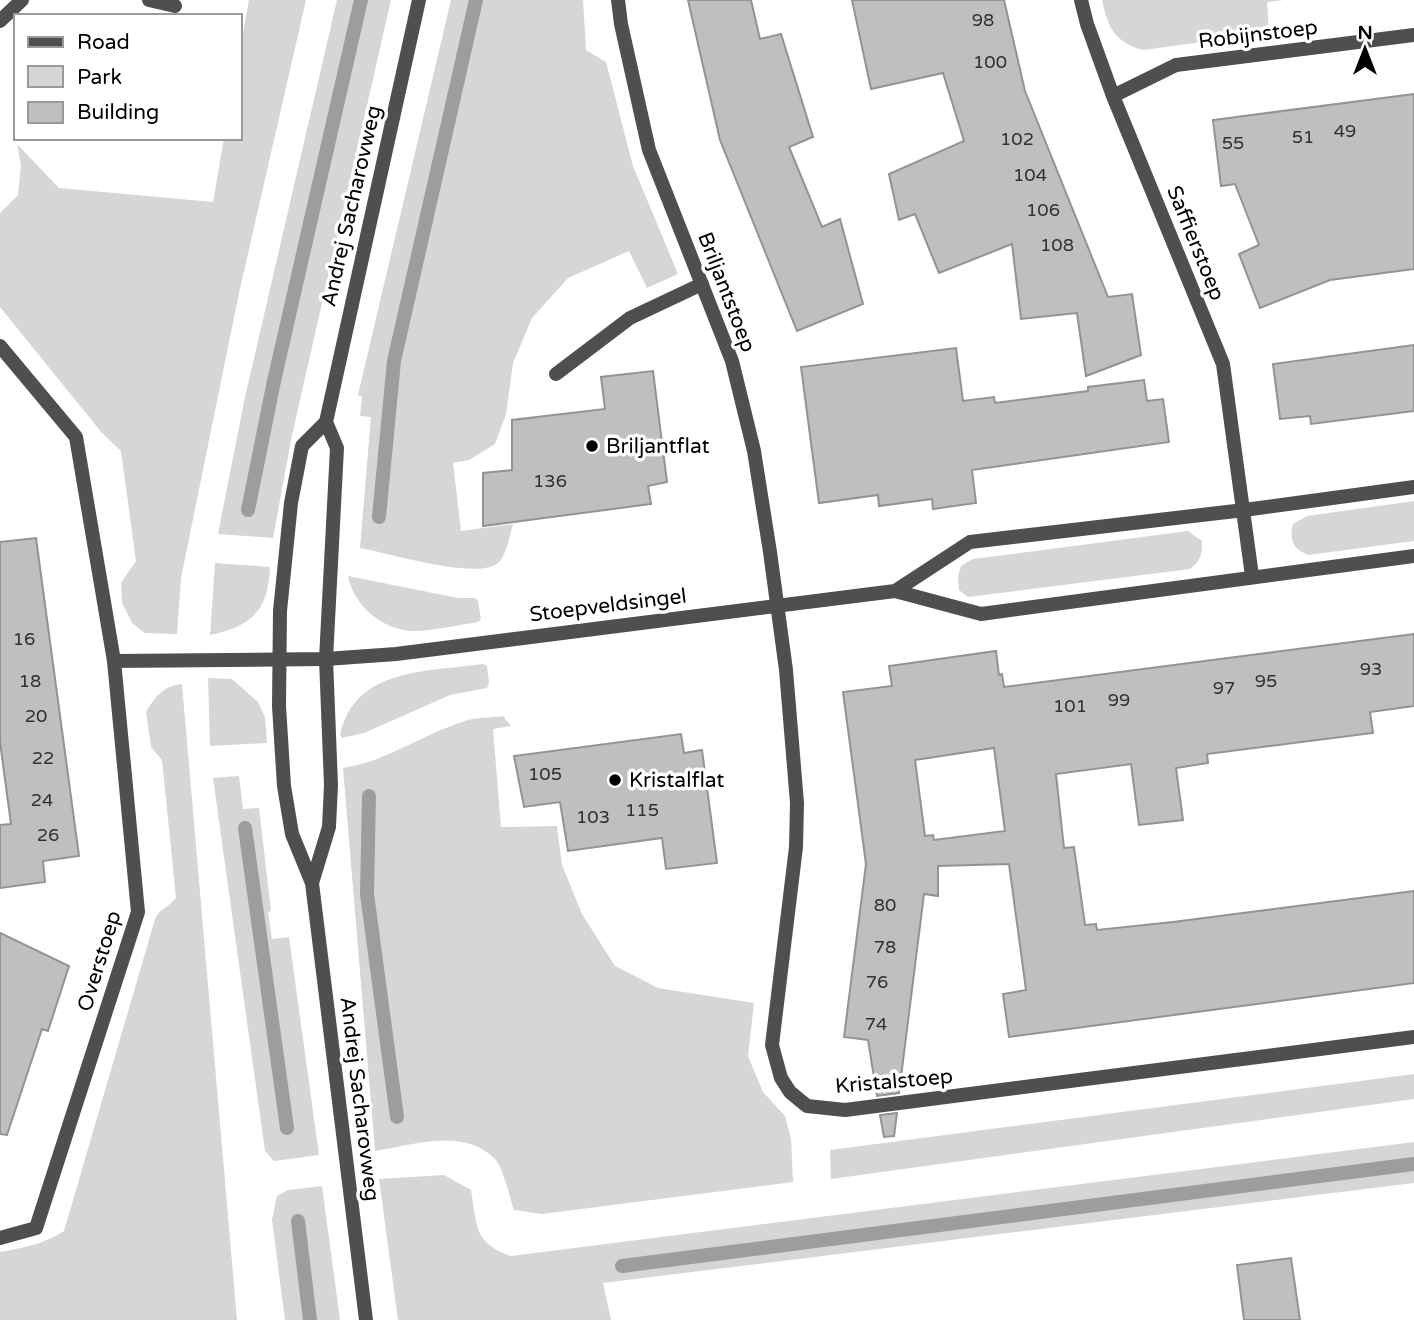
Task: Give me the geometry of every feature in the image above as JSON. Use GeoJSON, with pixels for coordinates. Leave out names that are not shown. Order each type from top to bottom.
{"type":"FeatureCollection","features":[{"type":"Feature","properties":{"kind":"street"},"geometry":{"type":"LineString","coordinates":[[0,21],[22,0]]}},
{"type":"Feature","properties":{"kind":"street"},"geometry":{"type":"LineString","coordinates":[[149,0],[175,6]]}},
{"type":"Feature","properties":{"kind":"street","name":"Andrej Sacharovweg"},"geometry":{"type":"LineString","coordinates":[[366,1320],[312,883],[292,834],[284,786],[279,659],[284,560],[302,446],[326,422],[419,0]]}},
{"type":"Feature","properties":{"kind":"street","name":"Briljantstoep"},"geometry":{"type":"LineString","coordinates":[[618,0],[649,150],[732,361],[744,404],[754,451],[777,604]]}},
{"type":"Feature","properties":{"kind":"street","name":"Saffierstoep"},"geometry":{"type":"LineString","coordinates":[[1081,0],[1113,96],[1223,363],[1244,510]]}},
{"type":"Feature","properties":{"kind":"street","name":"Robijnstoep"},"geometry":{"type":"LineString","coordinates":[[1113,96],[1176,65],[1414,35]]}},
{"type":"Feature","properties":{"kind":"street"},"geometry":{"type":"LineString","coordinates":[[556,374],[630,318],[702,284]]}},
{"type":"Feature","properties":{"kind":"street","name":"Overstoep"},"geometry":{"type":"LineString","coordinates":[[0,346],[76,437],[114,661],[138,912],[36,1228],[0,1238]]}},
{"type":"Feature","properties":{"kind":"street","name":"Andrej Sacharovweg"},"geometry":{"type":"LineString","coordinates":[[312,883],[329,827],[331,785],[326,659],[337,448],[326,422]]}},
{"type":"Feature","properties":{"kind":"street","name":"Stoepveldsingel"},"geometry":{"type":"LineString","coordinates":[[895,591],[970,542],[1244,510],[1414,486]]}},
{"type":"Feature","properties":{"kind":"street"},"geometry":{"type":"LineString","coordinates":[[1244,510],[1252,576]]}},
{"type":"Feature","properties":{"kind":"street","name":"Stoepveldsingel"},"geometry":{"type":"LineString","coordinates":[[326,659],[408,653],[895,591],[981,614],[1414,556]]}},
{"type":"Feature","properties":{"kind":"street","name":"Kristalstoep"},"geometry":{"type":"LineString","coordinates":[[777,604],[791,722],[797,803],[796,847],[772,1045],[781,1078],[790,1092],[807,1105],[845,1110],[1414,1037]]}},
{"type":"Feature","properties":{"kind":"street"},"geometry":{"type":"LineString","coordinates":[[114,661],[326,659]]}},
{"type":"Feature","properties":{"kind":"green space"},"geometry":{"type":"Polygon","coordinates":[[[249,0],[306,0],[239,293],[181,578],[177,634],[145,633],[132,623],[122,603],[121,583],[136,561],[121,451],[102,433],[0,307],[0,213],[18,195],[21,165],[17,144],[59,188],[213,202],[224,140],[242,140],[242,39],[249,0]]]}},
{"type":"Feature","properties":{"kind":"green space"},"geometry":{"type":"Polygon","coordinates":[[[337,0],[391,0],[292,435],[273,538],[218,534],[245,397],[337,0]]]}},
{"type":"Feature","properties":{"kind":"green space"},"geometry":{"type":"Polygon","coordinates":[[[451,0],[583,0],[586,50],[606,62],[633,166],[678,274],[647,288],[629,251],[568,278],[532,318],[513,363],[506,414],[495,444],[469,460],[453,463],[461,531],[513,524],[500,561],[490,567],[475,569],[433,564],[360,548],[371,417],[360,416],[362,396],[358,395],[451,0]]]}},
{"type":"Feature","properties":{"kind":"green space"},"geometry":{"type":"Polygon","coordinates":[[[1102,0],[1284,0],[1267,2],[1269,33],[1143,50],[1125,43],[1114,32],[1102,0]]]}},
{"type":"Feature","properties":{"kind":"green space"},"geometry":{"type":"Polygon","coordinates":[[[1414,501],[1414,541],[1308,555],[1296,547],[1292,539],[1293,524],[1307,516],[1414,501]]]}},
{"type":"Feature","properties":{"kind":"green space"},"geometry":{"type":"Polygon","coordinates":[[[1188,531],[1202,541],[1200,557],[1190,569],[968,597],[959,590],[961,566],[973,559],[1188,531]]]}},
{"type":"Feature","properties":{"kind":"green space"},"geometry":{"type":"Polygon","coordinates":[[[215,563],[270,567],[269,582],[266,595],[255,614],[237,627],[210,635],[215,563]]]}},
{"type":"Feature","properties":{"kind":"green space"},"geometry":{"type":"Polygon","coordinates":[[[348,576],[458,598],[475,598],[481,619],[478,622],[417,631],[394,627],[373,616],[364,607],[351,587],[348,576]]]}},
{"type":"Feature","properties":{"kind":"green space"},"geometry":{"type":"Polygon","coordinates":[[[483,664],[487,666],[487,688],[450,695],[364,733],[342,738],[340,735],[348,713],[361,696],[377,685],[418,672],[483,664]]]}},
{"type":"Feature","properties":{"kind":"green space"},"geometry":{"type":"Polygon","coordinates":[[[208,678],[232,679],[258,702],[265,717],[267,743],[210,746],[208,678]]]}},
{"type":"Feature","properties":{"kind":"green space"},"geometry":{"type":"Polygon","coordinates":[[[182,684],[237,1320],[0,1320],[0,1252],[41,1242],[64,1231],[155,919],[176,898],[162,760],[151,747],[146,712],[160,693],[182,684]]]}},
{"type":"Feature","properties":{"kind":"green space"},"geometry":{"type":"Polygon","coordinates":[[[503,716],[511,726],[493,729],[501,827],[557,826],[562,865],[582,914],[615,966],[658,988],[754,1003],[748,1056],[763,1092],[785,1116],[791,1139],[793,1182],[542,1214],[514,1210],[498,1163],[483,1149],[469,1143],[421,1142],[375,1151],[343,768],[375,760],[465,721],[503,716]]]}},
{"type":"Feature","properties":{"kind":"green space"},"geometry":{"type":"Polygon","coordinates":[[[239,776],[243,809],[259,808],[272,939],[289,937],[319,1155],[274,1161],[265,1151],[213,778],[239,776]]]}},
{"type":"Feature","properties":{"kind":"green space"},"geometry":{"type":"Polygon","coordinates":[[[1414,1074],[1414,1099],[831,1179],[830,1150],[1414,1074]]]}},
{"type":"Feature","properties":{"kind":"green space"},"geometry":{"type":"Polygon","coordinates":[[[1414,1142],[1414,1183],[603,1283],[611,1320],[398,1320],[379,1179],[444,1175],[471,1190],[476,1223],[483,1239],[511,1256],[1414,1142]]]}},
{"type":"Feature","properties":{"kind":"green space"},"geometry":{"type":"Polygon","coordinates":[[[322,1186],[340,1320],[285,1320],[272,1220],[277,1196],[288,1190],[322,1186]]]}},
{"type":"Feature","properties":{"kind":"building"},"geometry":{"type":"Polygon","coordinates":[[[688,0],[751,0],[760,39],[781,34],[813,137],[789,147],[822,227],[840,219],[863,304],[797,331],[720,140],[688,0]]]}},
{"type":"Feature","properties":{"kind":"building"},"geometry":{"type":"Polygon","coordinates":[[[852,0],[1004,0],[1025,91],[1108,297],[1132,294],[1141,355],[1086,376],[1077,313],[1021,319],[1012,244],[939,273],[915,214],[899,220],[889,174],[964,141],[943,73],[871,89],[852,0]]]}},
{"type":"Feature","properties":{"kind":"building"},"geometry":{"type":"Polygon","coordinates":[[[1414,94],[1414,269],[1330,280],[1260,308],[1239,254],[1259,245],[1235,184],[1221,186],[1213,120],[1414,94]]]}},
{"type":"Feature","properties":{"kind":"building"},"geometry":{"type":"Polygon","coordinates":[[[1414,345],[1414,411],[1311,424],[1310,416],[1280,419],[1273,364],[1414,345]]]}},
{"type":"Feature","properties":{"kind":"building"},"geometry":{"type":"Polygon","coordinates":[[[956,348],[963,401],[994,397],[995,403],[1088,391],[1088,387],[1144,380],[1147,401],[1163,399],[1169,442],[972,470],[976,503],[933,509],[932,499],[879,506],[878,495],[819,503],[801,367],[956,348]]]}},
{"type":"Feature","properties":{"kind":"building","name":"Briljantflat"},"geometry":{"type":"Polygon","coordinates":[[[653,371],[667,482],[648,486],[651,504],[483,526],[483,473],[512,470],[512,420],[605,409],[601,377],[653,371]]]}},
{"type":"Feature","properties":{"kind":"building"},"geometry":{"type":"Polygon","coordinates":[[[36,538],[79,856],[43,861],[45,882],[0,888],[0,825],[11,824],[0,742],[0,542],[36,538]]]}},
{"type":"Feature","properties":{"kind":"building"},"geometry":{"type":"Polygon","coordinates":[[[1414,634],[1414,706],[1370,712],[1373,733],[1207,754],[1208,763],[1176,768],[1183,820],[1139,825],[1131,764],[1056,774],[1064,848],[1074,847],[1085,925],[1096,924],[1097,930],[1414,891],[1414,983],[1009,1037],[1003,994],[1026,990],[1009,864],[938,866],[938,896],[924,894],[899,1093],[877,1096],[868,1040],[844,1037],[866,864],[843,692],[892,686],[889,666],[996,651],[999,675],[1002,674],[1004,687],[1414,634]],[[994,748],[915,760],[925,836],[933,835],[934,840],[1005,831],[994,748]]]}},
{"type":"Feature","properties":{"kind":"building","name":"Kristalflat"},"geometry":{"type":"Polygon","coordinates":[[[681,734],[684,753],[702,750],[717,863],[666,869],[662,838],[568,851],[560,802],[524,807],[514,756],[681,734]]]}},
{"type":"Feature","properties":{"kind":"building"},"geometry":{"type":"Polygon","coordinates":[[[0,933],[69,966],[48,1031],[42,1029],[7,1135],[0,1134],[0,933]]]}},
{"type":"Feature","properties":{"kind":"building"},"geometry":{"type":"Polygon","coordinates":[[[897,1113],[894,1136],[884,1137],[880,1115],[897,1113]]]}},
{"type":"Feature","properties":{"kind":"building"},"geometry":{"type":"Polygon","coordinates":[[[1291,1258],[1300,1320],[1244,1320],[1237,1265],[1291,1258]]]}},
{"type":"Feature","properties":{"kind":"waterway"},"geometry":{"type":"LineString","coordinates":[[248,510],[274,381],[361,0]]}},
{"type":"Feature","properties":{"kind":"waterway"},"geometry":{"type":"LineString","coordinates":[[379,517],[394,361],[476,0]]}},
{"type":"Feature","properties":{"kind":"waterway"},"geometry":{"type":"LineString","coordinates":[[369,796],[367,894],[397,1117]]}},
{"type":"Feature","properties":{"kind":"waterway"},"geometry":{"type":"LineString","coordinates":[[245,828],[287,1128]]}},
{"type":"Feature","properties":{"kind":"waterway"},"geometry":{"type":"LineString","coordinates":[[622,1266],[1414,1164]]}},
{"type":"Feature","properties":{"kind":"waterway"},"geometry":{"type":"LineString","coordinates":[[298,1221],[310,1320]]}},
{"type":"Feature","properties":{"kind":"place","name":"Briljantflat"},"geometry":{"type":"Point","coordinates":[592,446]}},
{"type":"Feature","properties":{"kind":"place","name":"Kristalflat"},"geometry":{"type":"Point","coordinates":[615,780]}}]}
